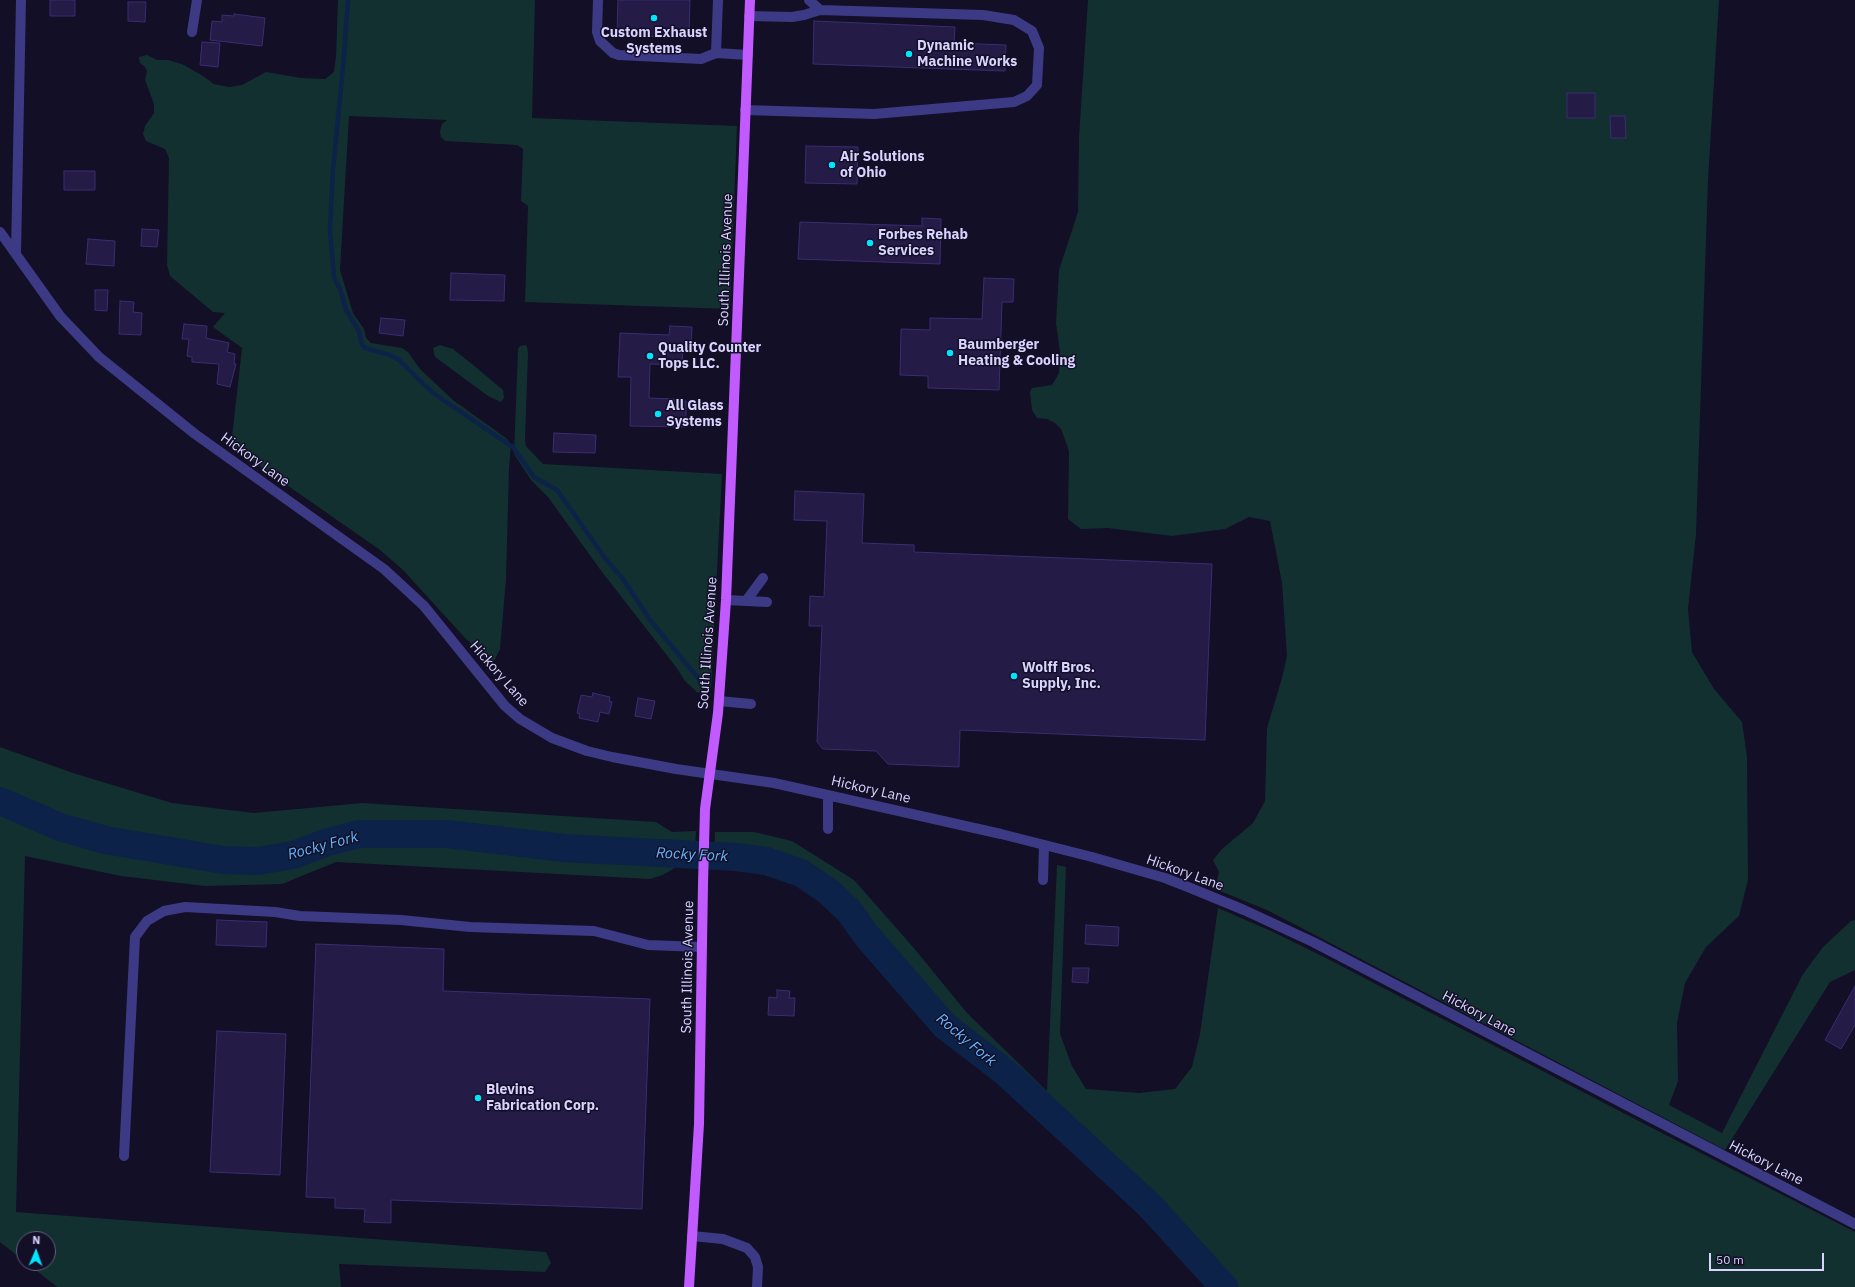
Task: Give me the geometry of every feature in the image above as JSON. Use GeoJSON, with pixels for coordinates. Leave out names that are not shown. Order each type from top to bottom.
{"type":"FeatureCollection","features":[{"type":"Feature","properties":{"kind":"main road","name":"South Illinois Avenue"},"geometry":{"type":"LineString","coordinates":[[689,1287],[699,1124],[702,884],[705,817],[719,701],[726,600],[750,0]]}},
{"type":"Feature","properties":{"kind":"street"},"geometry":{"type":"LineString","coordinates":[[16,254],[21,0]]}},
{"type":"Feature","properties":{"kind":"street"},"geometry":{"type":"LineString","coordinates":[[192,32],[197,0]]}},
{"type":"Feature","properties":{"kind":"street"},"geometry":{"type":"LineString","coordinates":[[598,0],[597,32],[600,41],[613,53],[619,55],[701,59],[716,53],[748,55]]}},
{"type":"Feature","properties":{"kind":"street"},"geometry":{"type":"LineString","coordinates":[[716,53],[718,0]]}},
{"type":"Feature","properties":{"kind":"street"},"geometry":{"type":"LineString","coordinates":[[808,0],[820,10]]}},
{"type":"Feature","properties":{"kind":"street"},"geometry":{"type":"LineString","coordinates":[[745,110],[874,114],[1014,102],[1028,96],[1037,85],[1039,48],[1032,31],[1014,20],[983,15],[820,10],[792,17],[749,16]]}},
{"type":"Feature","properties":{"kind":"street","name":"Hickory Lane"},"geometry":{"type":"LineString","coordinates":[[0,232],[60,316],[99,357],[195,434],[388,573],[424,606],[505,706],[520,719],[552,738],[587,751],[612,757],[754,780],[828,795],[1044,845],[1165,878],[1270,921],[1855,1224]]}},
{"type":"Feature","properties":{"kind":"street"},"geometry":{"type":"LineString","coordinates":[[746,601],[763,578]]}},
{"type":"Feature","properties":{"kind":"street"},"geometry":{"type":"LineString","coordinates":[[726,600],[767,602]]}},
{"type":"Feature","properties":{"kind":"street"},"geometry":{"type":"LineString","coordinates":[[719,701],[751,704]]}},
{"type":"Feature","properties":{"kind":"street"},"geometry":{"type":"LineString","coordinates":[[828,795],[828,828]]}},
{"type":"Feature","properties":{"kind":"street"},"geometry":{"type":"LineString","coordinates":[[1043,880],[1044,845]]}},
{"type":"Feature","properties":{"kind":"street"},"geometry":{"type":"LineString","coordinates":[[124,1156],[135,937],[147,921],[164,911],[185,907],[275,912],[300,916],[401,920],[470,927],[594,931],[648,945],[702,946]]}},
{"type":"Feature","properties":{"kind":"street"},"geometry":{"type":"LineString","coordinates":[[692,1236],[723,1239],[747,1248],[755,1257],[758,1267],[757,1287]]}},
{"type":"Feature","properties":{"kind":"green space"},"geometry":{"type":"Polygon","coordinates":[[[338,0],[535,0],[532,118],[737,126],[730,309],[525,302],[528,206],[521,201],[523,149],[517,145],[445,141],[441,137],[440,131],[442,124],[447,120],[349,116],[340,270],[353,313],[364,329],[366,338],[371,343],[402,348],[408,352],[420,369],[453,400],[506,438],[511,444],[506,579],[500,649],[492,665],[490,665],[479,650],[466,639],[403,570],[380,550],[231,446],[242,348],[213,327],[225,313],[213,312],[170,276],[167,265],[169,158],[165,149],[146,141],[143,134],[145,126],[154,113],[154,104],[145,80],[147,71],[140,63],[139,57],[147,55],[157,60],[168,60],[182,64],[214,84],[229,87],[242,85],[266,72],[301,78],[325,79],[334,72],[338,0]]]}},
{"type":"Feature","properties":{"kind":"green space"},"geometry":{"type":"Polygon","coordinates":[[[1088,0],[1719,0],[1708,180],[1696,534],[1688,609],[1692,652],[1714,689],[1742,722],[1747,757],[1748,880],[1739,916],[1706,947],[1685,983],[1677,1023],[1678,1081],[1669,1105],[1722,1133],[1803,974],[1823,947],[1851,921],[1855,920],[1855,970],[1830,982],[1725,1150],[1267,910],[1215,889],[1219,872],[1213,860],[1222,849],[1253,823],[1265,801],[1267,728],[1287,656],[1282,583],[1270,521],[1249,517],[1225,529],[1172,536],[1108,528],[1081,529],[1068,519],[1069,451],[1061,429],[1055,423],[1047,419],[1037,418],[1032,410],[1030,392],[1032,388],[1052,385],[1059,373],[1060,352],[1056,323],[1059,270],[1078,212],[1079,137],[1088,0]]]}},
{"type":"Feature","properties":{"kind":"green space"},"geometry":{"type":"Polygon","coordinates":[[[440,345],[453,349],[503,390],[504,398],[501,402],[488,396],[435,357],[433,348],[440,345]]]}},
{"type":"Feature","properties":{"kind":"green space"},"geometry":{"type":"Polygon","coordinates":[[[520,346],[527,346],[528,353],[525,440],[526,446],[543,464],[722,474],[711,688],[705,688],[698,693],[685,681],[676,667],[602,572],[548,497],[531,480],[514,454],[518,349],[520,346]]]}},
{"type":"Feature","properties":{"kind":"green space"},"geometry":{"type":"Polygon","coordinates":[[[0,747],[73,773],[172,803],[254,813],[362,803],[656,822],[672,832],[696,831],[694,866],[679,865],[663,875],[650,879],[336,862],[282,884],[205,886],[121,876],[25,856],[16,1212],[546,1252],[551,1263],[545,1272],[339,1264],[341,1287],[57,1287],[37,1271],[56,1271],[56,1231],[16,1231],[16,1255],[0,1242],[0,747]]]}},
{"type":"Feature","properties":{"kind":"green space"},"geometry":{"type":"Polygon","coordinates":[[[715,832],[754,832],[792,841],[854,880],[913,947],[967,1013],[1047,1091],[1057,865],[1066,867],[1060,1034],[1072,1066],[1086,1089],[1139,1093],[1175,1089],[1192,1067],[1200,1034],[1218,908],[1271,931],[1324,957],[1855,1232],[1855,1287],[1224,1287],[1149,1205],[1005,1072],[945,1026],[866,935],[849,911],[829,892],[801,873],[766,861],[714,856],[715,832]]]}},
{"type":"Feature","properties":{"kind":"building"},"geometry":{"type":"Polygon","coordinates":[[[50,0],[75,0],[75,16],[50,16],[50,0]]]}},
{"type":"Feature","properties":{"kind":"building","name":"Custom Exhaust Systems"},"geometry":{"type":"Polygon","coordinates":[[[618,0],[690,0],[689,38],[617,35],[618,0]]]}},
{"type":"Feature","properties":{"kind":"building"},"geometry":{"type":"Polygon","coordinates":[[[128,2],[146,2],[145,22],[128,21],[128,2]]]}},
{"type":"Feature","properties":{"kind":"building"},"geometry":{"type":"Polygon","coordinates":[[[234,14],[265,18],[262,46],[210,40],[212,21],[222,22],[222,15],[234,16],[234,14]]]}},
{"type":"Feature","properties":{"kind":"building","name":"Dynamic Machine Works"},"geometry":{"type":"Polygon","coordinates":[[[814,21],[955,27],[954,43],[1006,45],[1005,71],[813,64],[814,21]]]}},
{"type":"Feature","properties":{"kind":"building"},"geometry":{"type":"Polygon","coordinates":[[[202,42],[220,43],[218,67],[200,65],[202,42]]]}},
{"type":"Feature","properties":{"kind":"building"},"geometry":{"type":"Polygon","coordinates":[[[1567,93],[1595,93],[1595,118],[1567,118],[1567,93]]]}},
{"type":"Feature","properties":{"kind":"building"},"geometry":{"type":"Polygon","coordinates":[[[1610,116],[1625,116],[1626,138],[1611,138],[1610,116]]]}},
{"type":"Feature","properties":{"kind":"building","name":"Air Solutions of Ohio"},"geometry":{"type":"Polygon","coordinates":[[[806,146],[858,147],[857,184],[805,183],[806,146]]]}},
{"type":"Feature","properties":{"kind":"building"},"geometry":{"type":"Polygon","coordinates":[[[64,171],[95,171],[95,190],[64,190],[64,171]]]}},
{"type":"Feature","properties":{"kind":"building","name":"Forbes Rehab Services"},"geometry":{"type":"Polygon","coordinates":[[[922,218],[941,219],[940,264],[798,259],[800,222],[922,226],[922,218]]]}},
{"type":"Feature","properties":{"kind":"building"},"geometry":{"type":"Polygon","coordinates":[[[142,229],[159,230],[157,247],[141,246],[142,229]]]}},
{"type":"Feature","properties":{"kind":"building"},"geometry":{"type":"Polygon","coordinates":[[[88,239],[115,241],[114,266],[86,264],[88,239]]]}},
{"type":"Feature","properties":{"kind":"building"},"geometry":{"type":"Polygon","coordinates":[[[451,273],[505,275],[504,301],[450,300],[451,273]]]}},
{"type":"Feature","properties":{"kind":"building","name":"Baumberger Heating & Cooling"},"geometry":{"type":"Polygon","coordinates":[[[984,278],[1014,279],[1013,302],[1002,302],[999,390],[928,388],[928,376],[900,375],[901,329],[930,330],[930,318],[982,319],[984,278]]]}},
{"type":"Feature","properties":{"kind":"building"},"geometry":{"type":"Polygon","coordinates":[[[95,290],[108,290],[107,311],[95,310],[95,290]]]}},
{"type":"Feature","properties":{"kind":"building"},"geometry":{"type":"Polygon","coordinates":[[[120,301],[134,302],[133,312],[142,313],[141,335],[119,334],[120,301]]]}},
{"type":"Feature","properties":{"kind":"building"},"geometry":{"type":"Polygon","coordinates":[[[381,318],[405,320],[403,336],[379,333],[381,318]]]}},
{"type":"Feature","properties":{"kind":"building"},"geometry":{"type":"Polygon","coordinates":[[[184,324],[207,326],[206,338],[229,343],[227,352],[235,354],[234,364],[236,364],[230,387],[217,384],[219,364],[192,362],[192,357],[187,356],[189,339],[182,339],[184,324]]]}},
{"type":"Feature","properties":{"kind":"building"},"geometry":{"type":"Polygon","coordinates":[[[670,326],[692,327],[691,347],[683,347],[682,365],[650,364],[649,398],[686,401],[686,427],[630,426],[631,377],[618,377],[620,333],[669,335],[670,326]]]}},
{"type":"Feature","properties":{"kind":"building"},"geometry":{"type":"Polygon","coordinates":[[[554,433],[596,435],[595,453],[553,452],[554,433]]]}},
{"type":"Feature","properties":{"kind":"building","name":"Wolff Bros. Supply, Inc."},"geometry":{"type":"Polygon","coordinates":[[[795,491],[864,494],[862,543],[914,545],[914,552],[1212,564],[1205,740],[960,730],[959,767],[888,764],[876,751],[823,749],[817,742],[822,626],[809,626],[810,596],[824,597],[827,521],[794,520],[795,491]]]}},
{"type":"Feature","properties":{"kind":"building"},"geometry":{"type":"Polygon","coordinates":[[[593,693],[610,697],[609,701],[612,702],[609,714],[600,712],[598,722],[579,718],[580,714],[577,713],[581,695],[592,697],[593,693]]]}},
{"type":"Feature","properties":{"kind":"building"},"geometry":{"type":"Polygon","coordinates":[[[638,698],[655,701],[651,719],[635,716],[638,698]]]}},
{"type":"Feature","properties":{"kind":"building"},"geometry":{"type":"Polygon","coordinates":[[[217,920],[267,922],[266,947],[216,945],[217,920]]]}},
{"type":"Feature","properties":{"kind":"building"},"geometry":{"type":"Polygon","coordinates":[[[1086,925],[1119,927],[1118,946],[1085,944],[1086,925]]]}},
{"type":"Feature","properties":{"kind":"building","name":"Blevins Fabrication Corp."},"geometry":{"type":"Polygon","coordinates":[[[316,944],[444,949],[443,991],[650,999],[642,1209],[391,1200],[391,1223],[364,1222],[365,1209],[335,1208],[335,1198],[306,1197],[316,944]]]}},
{"type":"Feature","properties":{"kind":"building"},"geometry":{"type":"Polygon","coordinates":[[[1073,968],[1089,968],[1088,983],[1072,982],[1073,968]]]}},
{"type":"Feature","properties":{"kind":"building"},"geometry":{"type":"Polygon","coordinates":[[[1855,986],[1855,1025],[1841,1049],[1825,1040],[1855,986]]]}},
{"type":"Feature","properties":{"kind":"building"},"geometry":{"type":"Polygon","coordinates":[[[777,990],[790,991],[789,998],[795,998],[794,1016],[768,1015],[769,997],[777,998],[777,990]]]}},
{"type":"Feature","properties":{"kind":"building"},"geometry":{"type":"Polygon","coordinates":[[[217,1031],[286,1034],[280,1175],[210,1172],[217,1031]]]}},
{"type":"Feature","properties":{"kind":"waterway"},"geometry":{"type":"LineString","coordinates":[[348,0],[333,169],[330,229],[334,278],[340,289],[346,310],[359,331],[362,345],[365,348],[390,355],[399,360],[433,393],[511,446]]}},
{"type":"Feature","properties":{"kind":"waterway"},"geometry":{"type":"LineString","coordinates":[[512,446],[534,477],[557,490],[605,558],[623,579],[650,620],[708,690]]}},
{"type":"Feature","properties":{"kind":"waterway","name":"Rocky Fork"},"geometry":{"type":"LineString","coordinates":[[0,801],[60,827],[105,840],[223,860],[258,861],[293,855],[328,842],[359,834],[447,834],[564,848],[736,857],[766,861],[801,873],[829,892],[849,911],[866,935],[945,1026],[1005,1072],[1149,1205],[1224,1287]]}},
{"type":"Feature","properties":{"kind":"place","name":"Custom Exhaust Systems"},"geometry":{"type":"Point","coordinates":[654,18]}},
{"type":"Feature","properties":{"kind":"place","name":"Dynamic Machine Works"},"geometry":{"type":"Point","coordinates":[909,54]}},
{"type":"Feature","properties":{"kind":"place","name":"Air Solutions of Ohio"},"geometry":{"type":"Point","coordinates":[832,165]}},
{"type":"Feature","properties":{"kind":"place","name":"Forbes Rehab Services"},"geometry":{"type":"Point","coordinates":[870,243]}},
{"type":"Feature","properties":{"kind":"place","name":"Baumberger Heating & Cooling"},"geometry":{"type":"Point","coordinates":[950,353]}},
{"type":"Feature","properties":{"kind":"place","name":"Quality Counter Tops LLC."},"geometry":{"type":"Point","coordinates":[650,356]}},
{"type":"Feature","properties":{"kind":"place","name":"All Glass Systems"},"geometry":{"type":"Point","coordinates":[658,414]}},
{"type":"Feature","properties":{"kind":"place","name":"Wolff Bros. Supply, Inc."},"geometry":{"type":"Point","coordinates":[1014,676]}},
{"type":"Feature","properties":{"kind":"place","name":"Blevins Fabrication Corp."},"geometry":{"type":"Point","coordinates":[478,1098]}}]}
